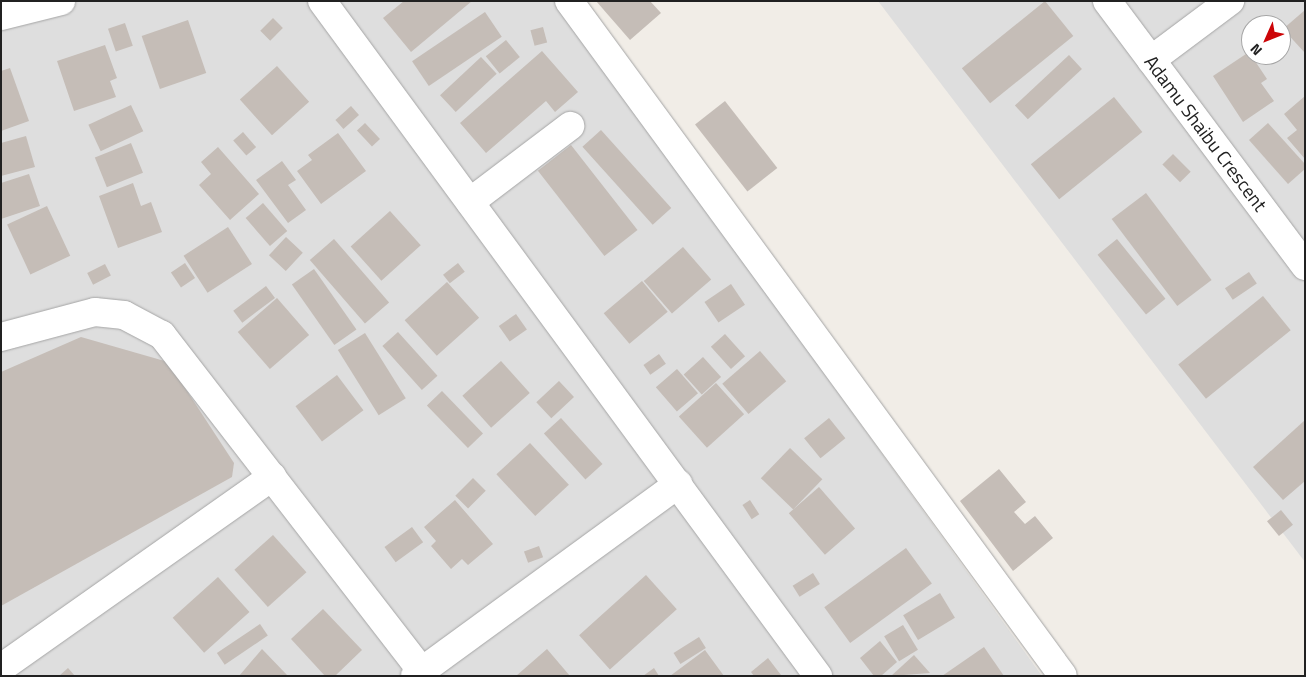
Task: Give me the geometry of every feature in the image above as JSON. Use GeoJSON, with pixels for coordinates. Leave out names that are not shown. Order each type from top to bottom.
{"type":"FeatureCollection","features":[{"type":"Feature","properties":{"kind":"street"},"geometry":{"type":"LineString","coordinates":[[1,16],[61,1]]}},
{"type":"Feature","properties":{"kind":"street"},"geometry":{"type":"LineString","coordinates":[[322,1],[818,676]]}},
{"type":"Feature","properties":{"kind":"street"},"geometry":{"type":"LineString","coordinates":[[569,1],[1062,676]]}},
{"type":"Feature","properties":{"kind":"street","name":"Adamu Shaibu Crescent"},"geometry":{"type":"LineString","coordinates":[[1107,1],[1302,257]]}},
{"type":"Feature","properties":{"kind":"street"},"geometry":{"type":"LineString","coordinates":[[1151,60],[1230,1]]}},
{"type":"Feature","properties":{"kind":"street"},"geometry":{"type":"LineString","coordinates":[[470,202],[570,126]]}},
{"type":"Feature","properties":{"kind":"street"},"geometry":{"type":"LineString","coordinates":[[1,337],[95,312],[124,314],[162,335],[272,477],[418,673],[678,484]]}},
{"type":"Feature","properties":{"kind":"street"},"geometry":{"type":"LineString","coordinates":[[1,668],[272,477]]}},
{"type":"Feature","properties":{"kind":"shaded area"},"geometry":{"type":"Polygon","coordinates":[[[1,1],[556,1],[1042,676],[1,676],[1,1]]]}},
{"type":"Feature","properties":{"kind":"shaded area"},"geometry":{"type":"Polygon","coordinates":[[[878,1],[1305,1],[1305,562],[878,1]]]}},
{"type":"Feature","properties":{"kind":"building"},"geometry":{"type":"Polygon","coordinates":[[[404,1],[472,1],[411,52],[383,18],[404,1]]]}},
{"type":"Feature","properties":{"kind":"building"},"geometry":{"type":"Polygon","coordinates":[[[596,1],[650,1],[661,13],[630,40],[596,1]]]}},
{"type":"Feature","properties":{"kind":"building"},"geometry":{"type":"Polygon","coordinates":[[[1045,1],[1073,36],[990,103],[962,68],[1045,1]]]}},
{"type":"Feature","properties":{"kind":"building"},"geometry":{"type":"Polygon","coordinates":[[[1305,10],[1305,53],[1291,38],[1291,22],[1305,10]]]}},
{"type":"Feature","properties":{"kind":"building"},"geometry":{"type":"Polygon","coordinates":[[[485,12],[502,37],[429,86],[412,61],[485,12]]]}},
{"type":"Feature","properties":{"kind":"building"},"geometry":{"type":"Polygon","coordinates":[[[273,18],[283,28],[270,41],[260,31],[273,18]]]}},
{"type":"Feature","properties":{"kind":"building"},"geometry":{"type":"Polygon","coordinates":[[[188,20],[206,73],[160,89],[142,36],[188,20]]]}},
{"type":"Feature","properties":{"kind":"building"},"geometry":{"type":"Polygon","coordinates":[[[125,23],[133,46],[116,52],[108,29],[125,23]]]}},
{"type":"Feature","properties":{"kind":"building"},"geometry":{"type":"Polygon","coordinates":[[[543,27],[547,42],[535,46],[530,30],[543,27]]]}},
{"type":"Feature","properties":{"kind":"building"},"geometry":{"type":"Polygon","coordinates":[[[506,40],[520,57],[500,73],[486,56],[506,40]]]}},
{"type":"Feature","properties":{"kind":"building"},"geometry":{"type":"Polygon","coordinates":[[[105,45],[117,78],[110,81],[116,97],[74,111],[57,61],[105,45]]]}},
{"type":"Feature","properties":{"kind":"building"},"geometry":{"type":"Polygon","coordinates":[[[542,51],[578,92],[555,112],[546,101],[486,153],[460,123],[542,51]]]}},
{"type":"Feature","properties":{"kind":"building"},"geometry":{"type":"Polygon","coordinates":[[[1069,55],[1082,69],[1028,119],[1015,105],[1069,55]]]}},
{"type":"Feature","properties":{"kind":"building"},"geometry":{"type":"Polygon","coordinates":[[[481,57],[497,74],[456,112],[440,95],[481,57]]]}},
{"type":"Feature","properties":{"kind":"building"},"geometry":{"type":"Polygon","coordinates":[[[1241,57],[1241,65],[1258,65],[1267,79],[1261,83],[1274,101],[1243,122],[1213,76],[1241,57]]]}},
{"type":"Feature","properties":{"kind":"building"},"geometry":{"type":"Polygon","coordinates":[[[277,66],[309,102],[272,135],[240,99],[277,66]]]}},
{"type":"Feature","properties":{"kind":"building"},"geometry":{"type":"Polygon","coordinates":[[[10,68],[29,121],[1,131],[1,71],[10,68]]]}},
{"type":"Feature","properties":{"kind":"building"},"geometry":{"type":"Polygon","coordinates":[[[1305,96],[1305,159],[1287,138],[1297,130],[1284,114],[1305,96]]]}},
{"type":"Feature","properties":{"kind":"building"},"geometry":{"type":"Polygon","coordinates":[[[1114,97],[1142,132],[1059,199],[1031,164],[1114,97]]]}},
{"type":"Feature","properties":{"kind":"building"},"geometry":{"type":"Polygon","coordinates":[[[725,101],[777,168],[747,191],[695,124],[725,101]]]}},
{"type":"Feature","properties":{"kind":"building"},"geometry":{"type":"Polygon","coordinates":[[[131,105],[143,131],[101,151],[88,125],[131,105]]]}},
{"type":"Feature","properties":{"kind":"building"},"geometry":{"type":"Polygon","coordinates":[[[351,106],[359,115],[343,129],[335,120],[351,106]]]}},
{"type":"Feature","properties":{"kind":"building"},"geometry":{"type":"Polygon","coordinates":[[[365,123],[380,139],[372,147],[357,131],[365,123]]]}},
{"type":"Feature","properties":{"kind":"building"},"geometry":{"type":"Polygon","coordinates":[[[1268,123],[1305,164],[1305,169],[1288,184],[1249,140],[1268,123]]]}},
{"type":"Feature","properties":{"kind":"building"},"geometry":{"type":"Polygon","coordinates":[[[601,130],[671,208],[653,225],[582,147],[601,130]]]}},
{"type":"Feature","properties":{"kind":"building"},"geometry":{"type":"Polygon","coordinates":[[[243,132],[256,147],[246,156],[233,141],[243,132]]]}},
{"type":"Feature","properties":{"kind":"building"},"geometry":{"type":"Polygon","coordinates":[[[338,133],[366,171],[321,204],[297,171],[312,160],[308,155],[338,133]]]}},
{"type":"Feature","properties":{"kind":"building"},"geometry":{"type":"Polygon","coordinates":[[[26,136],[35,167],[1,176],[1,143],[26,136]]]}},
{"type":"Feature","properties":{"kind":"building"},"geometry":{"type":"Polygon","coordinates":[[[131,143],[143,173],[107,187],[95,158],[131,143]]]}},
{"type":"Feature","properties":{"kind":"building"},"geometry":{"type":"Polygon","coordinates":[[[571,145],[637,230],[604,256],[538,171],[571,145]]]}},
{"type":"Feature","properties":{"kind":"building"},"geometry":{"type":"Polygon","coordinates":[[[218,147],[259,194],[230,220],[199,185],[211,174],[201,162],[218,147]]]}},
{"type":"Feature","properties":{"kind":"building"},"geometry":{"type":"Polygon","coordinates":[[[1173,154],[1191,172],[1180,182],[1162,165],[1173,154]]]}},
{"type":"Feature","properties":{"kind":"building"},"geometry":{"type":"Polygon","coordinates":[[[282,161],[296,180],[288,185],[306,210],[288,223],[256,180],[282,161]]]}},
{"type":"Feature","properties":{"kind":"building"},"geometry":{"type":"Polygon","coordinates":[[[29,174],[40,206],[1,219],[1,183],[29,174]]]}},
{"type":"Feature","properties":{"kind":"building"},"geometry":{"type":"Polygon","coordinates":[[[133,183],[141,206],[151,202],[162,232],[118,248],[99,196],[133,183]]]}},
{"type":"Feature","properties":{"kind":"building"},"geometry":{"type":"Polygon","coordinates":[[[1146,193],[1212,280],[1177,306],[1112,219],[1146,193]]]}},
{"type":"Feature","properties":{"kind":"building"},"geometry":{"type":"Polygon","coordinates":[[[263,203],[287,231],[270,246],[246,218],[263,203]]]}},
{"type":"Feature","properties":{"kind":"building"},"geometry":{"type":"Polygon","coordinates":[[[47,206],[70,256],[30,274],[7,225],[47,206]]]}},
{"type":"Feature","properties":{"kind":"building"},"geometry":{"type":"Polygon","coordinates":[[[390,211],[421,245],[381,281],[351,246],[390,211]]]}},
{"type":"Feature","properties":{"kind":"building"},"geometry":{"type":"Polygon","coordinates":[[[228,227],[252,264],[208,293],[184,256],[228,227]]]}},
{"type":"Feature","properties":{"kind":"building"},"geometry":{"type":"Polygon","coordinates":[[[286,237],[303,253],[286,271],[269,255],[286,237]]]}},
{"type":"Feature","properties":{"kind":"building"},"geometry":{"type":"Polygon","coordinates":[[[334,239],[389,302],[365,323],[310,260],[334,239]]]}},
{"type":"Feature","properties":{"kind":"building"},"geometry":{"type":"Polygon","coordinates":[[[1117,239],[1165,299],[1146,315],[1098,255],[1117,239]]]}},
{"type":"Feature","properties":{"kind":"building"},"geometry":{"type":"Polygon","coordinates":[[[683,247],[711,279],[672,314],[644,281],[683,247]]]}},
{"type":"Feature","properties":{"kind":"building"},"geometry":{"type":"Polygon","coordinates":[[[185,263],[195,278],[181,287],[171,273],[185,263]]]}},
{"type":"Feature","properties":{"kind":"building"},"geometry":{"type":"Polygon","coordinates":[[[458,263],[465,272],[450,283],[443,275],[458,263]]]}},
{"type":"Feature","properties":{"kind":"building"},"geometry":{"type":"Polygon","coordinates":[[[105,264],[111,276],[93,285],[87,273],[105,264]]]}},
{"type":"Feature","properties":{"kind":"building"},"geometry":{"type":"Polygon","coordinates":[[[314,269],[356,330],[334,345],[292,284],[314,269]]]}},
{"type":"Feature","properties":{"kind":"building"},"geometry":{"type":"Polygon","coordinates":[[[1249,272],[1257,284],[1233,300],[1225,288],[1249,272]]]}},
{"type":"Feature","properties":{"kind":"building"},"geometry":{"type":"Polygon","coordinates":[[[642,281],[668,312],[629,344],[604,313],[642,281]]]}},
{"type":"Feature","properties":{"kind":"building"},"geometry":{"type":"Polygon","coordinates":[[[447,282],[479,318],[437,356],[405,320],[447,282]]]}},
{"type":"Feature","properties":{"kind":"building"},"geometry":{"type":"Polygon","coordinates":[[[731,284],[745,305],[718,323],[704,302],[731,284]]]}},
{"type":"Feature","properties":{"kind":"building"},"geometry":{"type":"Polygon","coordinates":[[[266,286],[275,298],[242,323],[233,311],[266,286]]]}},
{"type":"Feature","properties":{"kind":"building"},"geometry":{"type":"Polygon","coordinates":[[[1263,296],[1291,330],[1206,399],[1178,365],[1263,296]]]}},
{"type":"Feature","properties":{"kind":"building"},"geometry":{"type":"Polygon","coordinates":[[[277,298],[309,335],[270,369],[238,332],[277,298]]]}},
{"type":"Feature","properties":{"kind":"building"},"geometry":{"type":"Polygon","coordinates":[[[516,314],[527,330],[510,342],[499,326],[516,314]]]}},
{"type":"Feature","properties":{"kind":"building"},"geometry":{"type":"Polygon","coordinates":[[[398,332],[437,376],[422,390],[382,346],[398,332]]]}},
{"type":"Feature","properties":{"kind":"building"},"geometry":{"type":"Polygon","coordinates":[[[365,333],[406,398],[379,415],[338,350],[365,333]]]}},
{"type":"Feature","properties":{"kind":"building"},"geometry":{"type":"Polygon","coordinates":[[[725,334],[745,356],[731,369],[711,347],[725,334]]]}},
{"type":"Feature","properties":{"kind":"building"},"geometry":{"type":"Polygon","coordinates":[[[81,337],[168,362],[234,463],[232,477],[1,606],[1,372],[81,337]]]}},
{"type":"Feature","properties":{"kind":"building"},"geometry":{"type":"Polygon","coordinates":[[[760,351],[786,381],[749,414],[722,384],[760,351]]]}},
{"type":"Feature","properties":{"kind":"building"},"geometry":{"type":"Polygon","coordinates":[[[659,354],[666,364],[650,375],[643,365],[659,354]]]}},
{"type":"Feature","properties":{"kind":"building"},"geometry":{"type":"Polygon","coordinates":[[[703,357],[721,377],[702,394],[684,374],[703,357]]]}},
{"type":"Feature","properties":{"kind":"building"},"geometry":{"type":"Polygon","coordinates":[[[501,361],[530,393],[491,428],[462,396],[501,361]]]}},
{"type":"Feature","properties":{"kind":"building"},"geometry":{"type":"Polygon","coordinates":[[[677,369],[698,393],[677,412],[656,387],[677,369]]]}},
{"type":"Feature","properties":{"kind":"building"},"geometry":{"type":"Polygon","coordinates":[[[337,375],[363,410],[322,441],[295,406],[337,375]]]}},
{"type":"Feature","properties":{"kind":"building"},"geometry":{"type":"Polygon","coordinates":[[[559,381],[574,397],[551,418],[536,402],[559,381]]]}},
{"type":"Feature","properties":{"kind":"building"},"geometry":{"type":"Polygon","coordinates":[[[716,383],[744,414],[707,448],[679,416],[716,383]]]}},
{"type":"Feature","properties":{"kind":"building"},"geometry":{"type":"Polygon","coordinates":[[[442,391],[483,433],[468,448],[427,406],[442,391]]]}},
{"type":"Feature","properties":{"kind":"building"},"geometry":{"type":"Polygon","coordinates":[[[561,418],[602,464],[585,479],[544,433],[561,418]]]}},
{"type":"Feature","properties":{"kind":"building"},"geometry":{"type":"Polygon","coordinates":[[[829,418],[845,438],[820,458],[804,438],[829,418]]]}},
{"type":"Feature","properties":{"kind":"building"},"geometry":{"type":"Polygon","coordinates":[[[1305,420],[1305,481],[1283,500],[1253,467],[1305,420]]]}},
{"type":"Feature","properties":{"kind":"building"},"geometry":{"type":"Polygon","coordinates":[[[530,443],[569,485],[535,516],[496,474],[530,443]]]}},
{"type":"Feature","properties":{"kind":"building"},"geometry":{"type":"Polygon","coordinates":[[[790,448],[822,479],[793,509],[761,478],[790,448]]]}},
{"type":"Feature","properties":{"kind":"building"},"geometry":{"type":"Polygon","coordinates":[[[999,469],[1026,502],[1014,512],[1025,524],[1035,516],[1053,538],[1013,571],[960,501],[999,469]]]}},
{"type":"Feature","properties":{"kind":"building"},"geometry":{"type":"Polygon","coordinates":[[[473,478],[486,491],[468,508],[455,496],[473,478]]]}},
{"type":"Feature","properties":{"kind":"building"},"geometry":{"type":"Polygon","coordinates":[[[819,487],[855,529],[825,555],[789,513],[819,487]]]}},
{"type":"Feature","properties":{"kind":"building"},"geometry":{"type":"Polygon","coordinates":[[[455,500],[493,544],[468,565],[462,559],[451,569],[431,546],[436,541],[424,527],[455,500]]]}},
{"type":"Feature","properties":{"kind":"building"},"geometry":{"type":"Polygon","coordinates":[[[750,500],[759,514],[752,519],[742,505],[750,500]]]}},
{"type":"Feature","properties":{"kind":"building"},"geometry":{"type":"Polygon","coordinates":[[[1281,510],[1293,525],[1279,536],[1267,521],[1281,510]]]}},
{"type":"Feature","properties":{"kind":"building"},"geometry":{"type":"Polygon","coordinates":[[[412,527],[423,542],[396,562],[384,547],[412,527]]]}},
{"type":"Feature","properties":{"kind":"building"},"geometry":{"type":"Polygon","coordinates":[[[273,535],[306,572],[268,607],[234,570],[273,535]]]}},
{"type":"Feature","properties":{"kind":"building"},"geometry":{"type":"Polygon","coordinates":[[[539,546],[543,557],[528,563],[524,551],[539,546]]]}},
{"type":"Feature","properties":{"kind":"building"},"geometry":{"type":"Polygon","coordinates":[[[906,548],[932,584],[850,643],[824,607],[906,548]]]}},
{"type":"Feature","properties":{"kind":"building"},"geometry":{"type":"Polygon","coordinates":[[[813,573],[820,584],[800,597],[793,586],[813,573]]]}},
{"type":"Feature","properties":{"kind":"building"},"geometry":{"type":"Polygon","coordinates":[[[646,575],[677,609],[610,669],[579,635],[646,575]]]}},
{"type":"Feature","properties":{"kind":"building"},"geometry":{"type":"Polygon","coordinates":[[[218,577],[249,612],[204,653],[173,618],[218,577]]]}},
{"type":"Feature","properties":{"kind":"building"},"geometry":{"type":"Polygon","coordinates":[[[940,593],[955,618],[918,640],[903,615],[940,593]]]}},
{"type":"Feature","properties":{"kind":"building"},"geometry":{"type":"Polygon","coordinates":[[[323,609],[362,650],[335,676],[325,676],[291,639],[323,609]]]}},
{"type":"Feature","properties":{"kind":"building"},"geometry":{"type":"Polygon","coordinates":[[[260,624],[268,636],[225,665],[217,653],[260,624]]]}},
{"type":"Feature","properties":{"kind":"building"},"geometry":{"type":"Polygon","coordinates":[[[903,625],[918,650],[899,661],[884,636],[903,625]]]}},
{"type":"Feature","properties":{"kind":"building"},"geometry":{"type":"Polygon","coordinates":[[[699,637],[706,648],[680,664],[674,653],[699,637]]]}},
{"type":"Feature","properties":{"kind":"building"},"geometry":{"type":"Polygon","coordinates":[[[880,641],[897,662],[881,676],[874,676],[860,658],[880,641]]]}},
{"type":"Feature","properties":{"kind":"building"},"geometry":{"type":"Polygon","coordinates":[[[984,647],[1004,676],[942,676],[984,647]]]}},
{"type":"Feature","properties":{"kind":"building"},"geometry":{"type":"Polygon","coordinates":[[[262,649],[288,676],[239,676],[262,649]]]}},
{"type":"Feature","properties":{"kind":"building"},"geometry":{"type":"Polygon","coordinates":[[[547,649],[570,676],[516,676],[547,649]]]}},
{"type":"Feature","properties":{"kind":"building"},"geometry":{"type":"Polygon","coordinates":[[[705,650],[724,676],[670,676],[705,650]]]}},
{"type":"Feature","properties":{"kind":"building"},"geometry":{"type":"Polygon","coordinates":[[[914,655],[930,673],[891,676],[914,655]]]}},
{"type":"Feature","properties":{"kind":"building"},"geometry":{"type":"Polygon","coordinates":[[[768,658],[781,675],[754,676],[751,672],[768,658]]]}},
{"type":"Feature","properties":{"kind":"building"},"geometry":{"type":"Polygon","coordinates":[[[68,668],[75,676],[59,676],[68,668]]]}},
{"type":"Feature","properties":{"kind":"building"},"geometry":{"type":"Polygon","coordinates":[[[654,668],[659,676],[643,676],[654,668]]]}}]}
